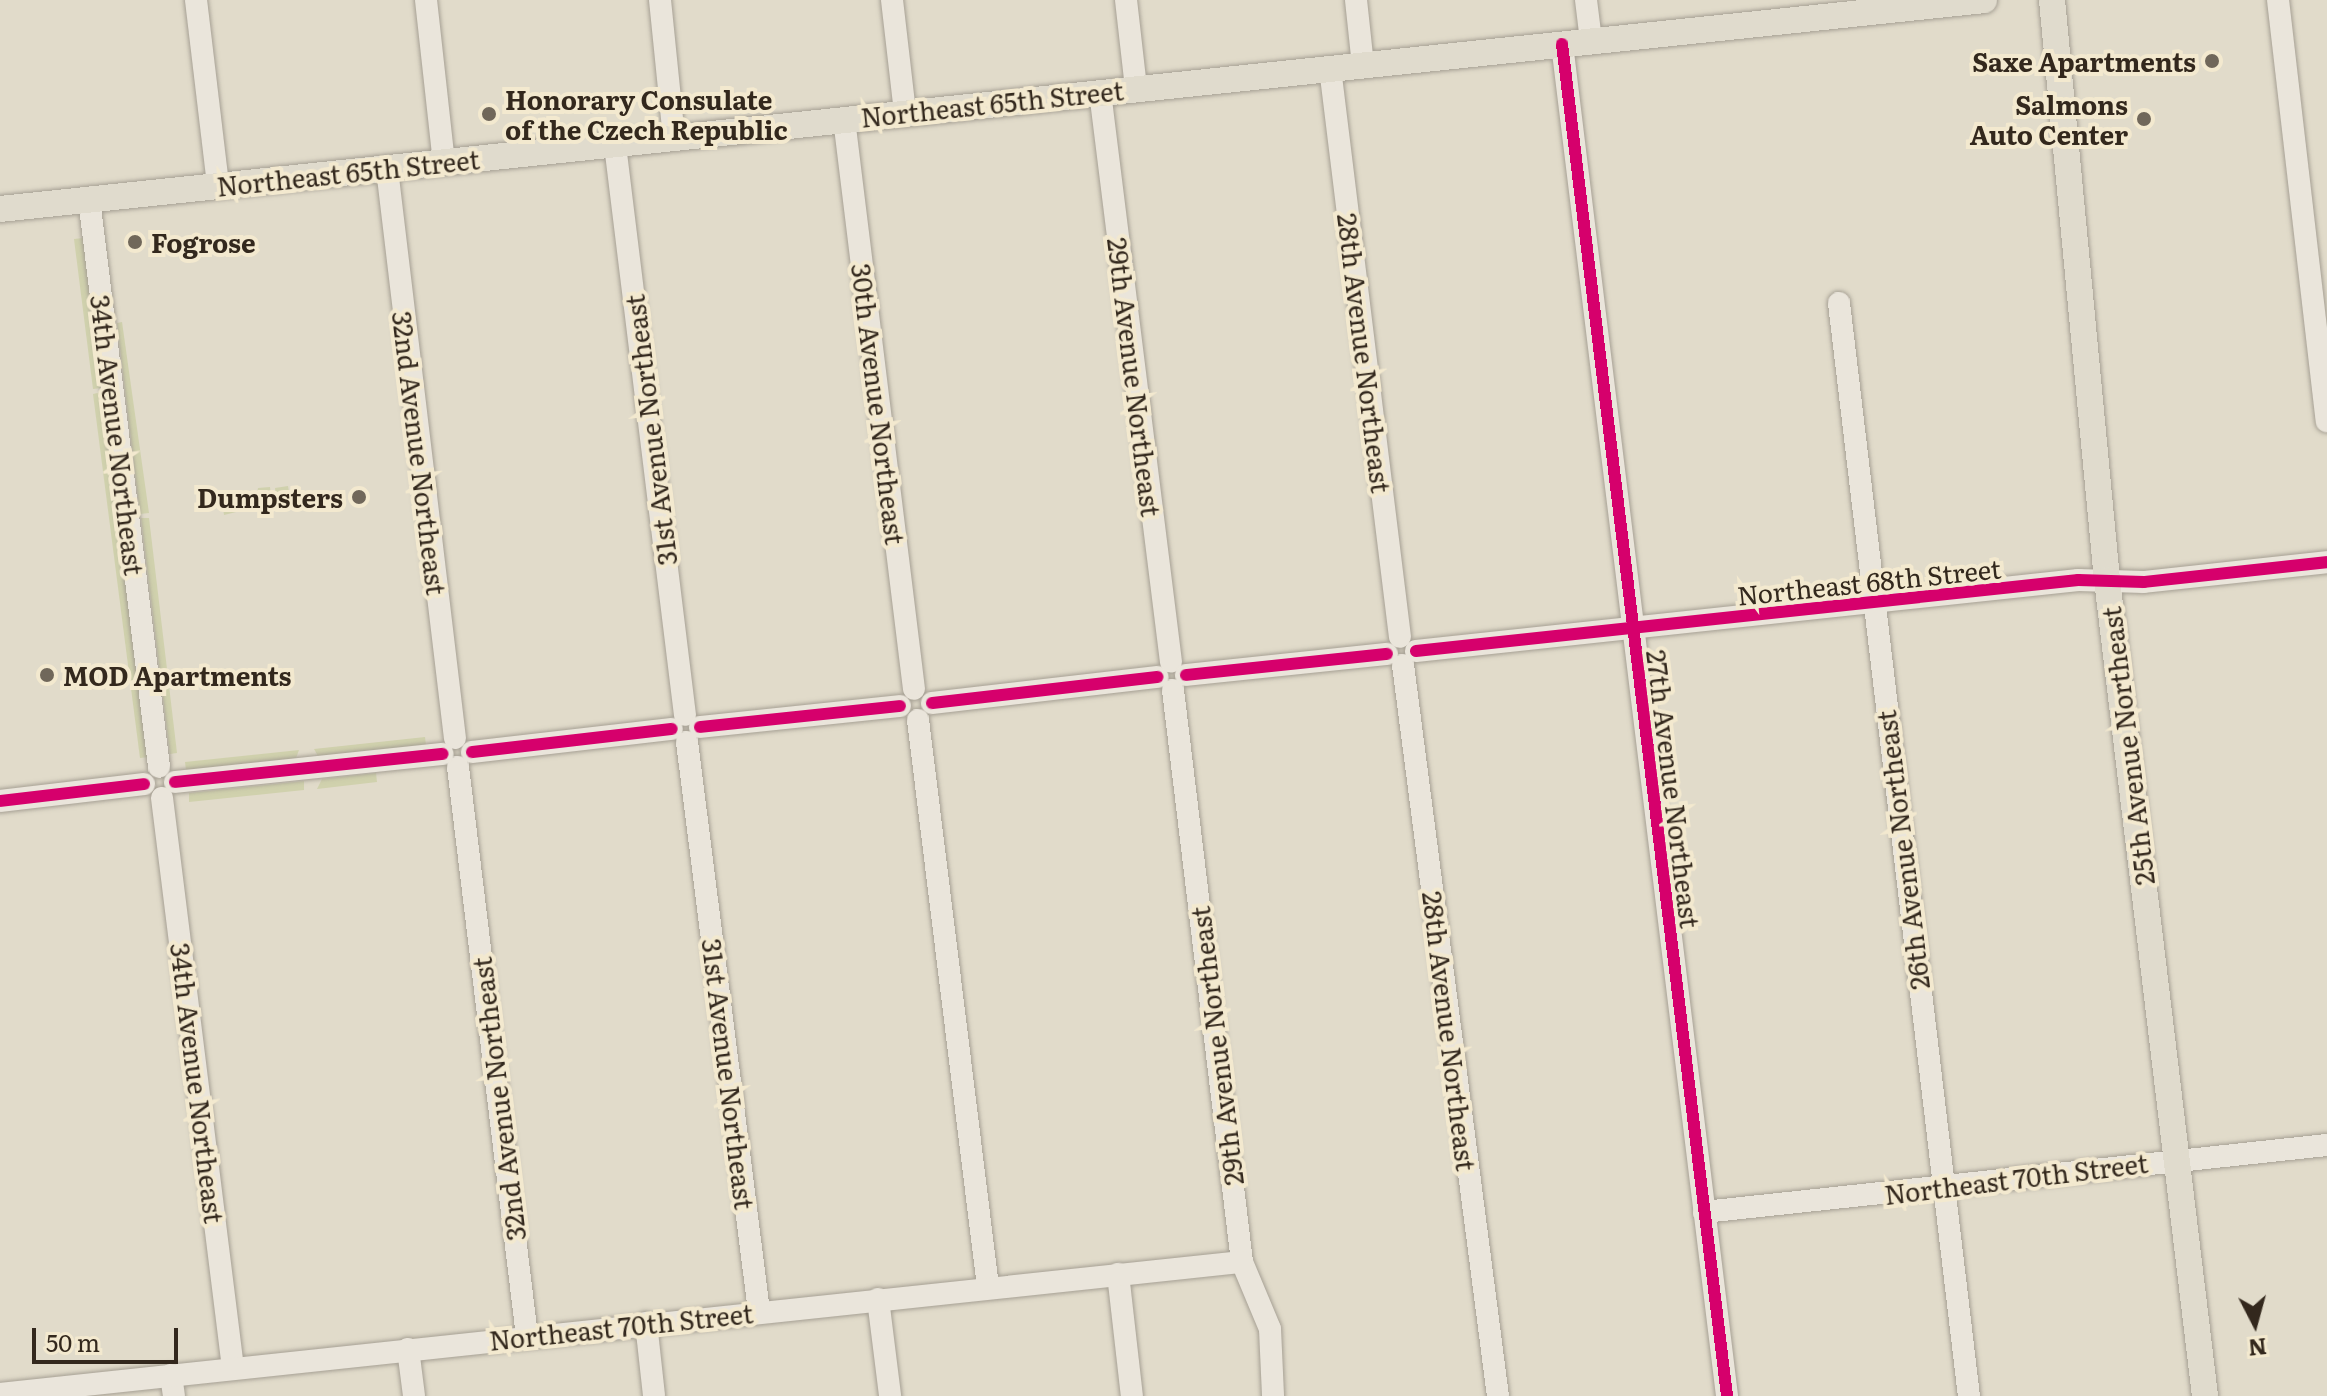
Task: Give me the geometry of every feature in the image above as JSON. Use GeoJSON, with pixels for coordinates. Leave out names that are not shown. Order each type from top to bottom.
{"type":"FeatureCollection","features":[{"type":"Feature","properties":{"kind":"main road","name":"Northeast 65th Street"},"geometry":{"type":"LineString","coordinates":[[0,209],[1591,41],[1822,8],[1984,0]]}},
{"type":"Feature","properties":{"kind":"main road","name":"25th Avenue Northeast"},"geometry":{"type":"LineString","coordinates":[[2052,0],[2107,580],[2205,1396]]}},
{"type":"Feature","properties":{"kind":"street"},"geometry":{"type":"LineString","coordinates":[[196,0],[218,185]]}},
{"type":"Feature","properties":{"kind":"street"},"geometry":{"type":"LineString","coordinates":[[426,0],[444,163]]}},
{"type":"Feature","properties":{"kind":"street"},"geometry":{"type":"LineString","coordinates":[[660,0],[674,138]]}},
{"type":"Feature","properties":{"kind":"street"},"geometry":{"type":"LineString","coordinates":[[892,0],[905,112]]}},
{"type":"Feature","properties":{"kind":"street"},"geometry":{"type":"LineString","coordinates":[[1126,0],[1136,88]]}},
{"type":"Feature","properties":{"kind":"street"},"geometry":{"type":"LineString","coordinates":[[1356,0],[1363,65]]}},
{"type":"Feature","properties":{"kind":"street"},"geometry":{"type":"LineString","coordinates":[[1586,0],[1591,41]]}},
{"type":"Feature","properties":{"kind":"street"},"geometry":{"type":"LineString","coordinates":[[2278,0],[2327,421]]}},
{"type":"Feature","properties":{"kind":"street","name":"27th Avenue Northeast"},"geometry":{"type":"LineString","coordinates":[[1562,44],[1727,1396]]}},
{"type":"Feature","properties":{"kind":"street","name":"28th Avenue Northeast"},"geometry":{"type":"LineString","coordinates":[[1330,68],[1401,652],[1498,1396]]}},
{"type":"Feature","properties":{"kind":"street","name":"29th Avenue Northeast"},"geometry":{"type":"LineString","coordinates":[[1100,92],[1242,1262],[1270,1329],[1273,1396]]}},
{"type":"Feature","properties":{"kind":"street","name":"30th Avenue Northeast"},"geometry":{"type":"LineString","coordinates":[[844,119],[988,1287]]}},
{"type":"Feature","properties":{"kind":"street","name":"31st Avenue Northeast"},"geometry":{"type":"LineString","coordinates":[[615,145],[759,1311]]}},
{"type":"Feature","properties":{"kind":"street","name":"32nd Avenue Northeast"},"geometry":{"type":"LineString","coordinates":[[387,169],[527,1336]]}},
{"type":"Feature","properties":{"kind":"street","name":"34th Avenue Northeast"},"geometry":{"type":"LineString","coordinates":[[89,199],[233,1368]]}},
{"type":"Feature","properties":{"kind":"street","name":"26th Avenue Northeast"},"geometry":{"type":"LineString","coordinates":[[1839,303],[1969,1396]]}},
{"type":"Feature","properties":{"kind":"street","name":"Northeast 68th Street"},"geometry":{"type":"LineString","coordinates":[[0,801],[1873,602],[2327,562]]}},
{"type":"Feature","properties":{"kind":"street","name":"Northeast 70th Street"},"geometry":{"type":"LineString","coordinates":[[1704,1212],[2327,1145]]}},
{"type":"Feature","properties":{"kind":"street","name":"Northeast 70th Street"},"geometry":{"type":"LineString","coordinates":[[0,1394],[172,1386],[233,1368],[1242,1262]]}},
{"type":"Feature","properties":{"kind":"street"},"geometry":{"type":"LineString","coordinates":[[1118,1274],[1132,1396]]}},
{"type":"Feature","properties":{"kind":"street"},"geometry":{"type":"LineString","coordinates":[[878,1299],[890,1396]]}},
{"type":"Feature","properties":{"kind":"street"},"geometry":{"type":"LineString","coordinates":[[646,1323],[654,1396]]}},
{"type":"Feature","properties":{"kind":"street"},"geometry":{"type":"LineString","coordinates":[[408,1349],[414,1396]]}},
{"type":"Feature","properties":{"kind":"green space"},"geometry":{"type":"Polygon","coordinates":[[[83,238],[101,388],[93,389],[74,239],[83,238]]]}},
{"type":"Feature","properties":{"kind":"green space"},"geometry":{"type":"Polygon","coordinates":[[[122,322],[149,513],[140,514],[117,323],[122,322]]]}},
{"type":"Feature","properties":{"kind":"green space"},"geometry":{"type":"Polygon","coordinates":[[[102,392],[149,757],[140,758],[93,394],[102,392]]]}},
{"type":"Feature","properties":{"kind":"green space"},"geometry":{"type":"Polygon","coordinates":[[[288,486],[290,497],[329,493],[318,505],[291,508],[276,500],[275,488],[288,486]]]}},
{"type":"Feature","properties":{"kind":"green space"},"geometry":{"type":"Polygon","coordinates":[[[270,487],[272,503],[224,515],[223,508],[255,504],[258,488],[270,487]]]}},
{"type":"Feature","properties":{"kind":"green space"},"geometry":{"type":"Polygon","coordinates":[[[141,518],[149,518],[177,753],[170,754],[141,518]]]}},
{"type":"Feature","properties":{"kind":"green space"},"geometry":{"type":"Polygon","coordinates":[[[425,737],[426,745],[318,756],[314,749],[425,737]]]}},
{"type":"Feature","properties":{"kind":"green space"},"geometry":{"type":"Polygon","coordinates":[[[299,750],[296,758],[186,770],[185,762],[299,750]]]}},
{"type":"Feature","properties":{"kind":"green space"},"geometry":{"type":"Polygon","coordinates":[[[376,773],[377,782],[317,789],[322,779],[376,773]]]}},
{"type":"Feature","properties":{"kind":"green space"},"geometry":{"type":"Polygon","coordinates":[[[304,781],[304,790],[189,802],[189,793],[304,781]]]}},
{"type":"Feature","properties":{"kind":"cycle path"},"geometry":{"type":"LineString","coordinates":[[1562,44],[1727,1396]]}},
{"type":"Feature","properties":{"kind":"cycle path"},"geometry":{"type":"LineString","coordinates":[[1416,651],[2078,580],[2144,582],[2327,562]]}},
{"type":"Feature","properties":{"kind":"cycle path"},"geometry":{"type":"LineString","coordinates":[[1186,675],[1387,654]]}},
{"type":"Feature","properties":{"kind":"cycle path"},"geometry":{"type":"LineString","coordinates":[[932,703],[1158,677]]}},
{"type":"Feature","properties":{"kind":"cycle path"},"geometry":{"type":"LineString","coordinates":[[700,727],[900,706]]}},
{"type":"Feature","properties":{"kind":"cycle path"},"geometry":{"type":"LineString","coordinates":[[472,752],[672,729]]}},
{"type":"Feature","properties":{"kind":"cycle path"},"geometry":{"type":"LineString","coordinates":[[175,782],[443,754]]}},
{"type":"Feature","properties":{"kind":"cycle path"},"geometry":{"type":"LineString","coordinates":[[0,801],[144,784]]}},
{"type":"Feature","properties":{"kind":"place","name":"Saxe Apartments"},"geometry":{"type":"Point","coordinates":[2212,61]}},
{"type":"Feature","properties":{"kind":"place","name":"Honorary Consulate of the Czech Republic"},"geometry":{"type":"Point","coordinates":[489,114]}},
{"type":"Feature","properties":{"kind":"place","name":"Salmons Auto Center"},"geometry":{"type":"Point","coordinates":[2144,119]}},
{"type":"Feature","properties":{"kind":"place","name":"Fogrose"},"geometry":{"type":"Point","coordinates":[135,242]}},
{"type":"Feature","properties":{"kind":"place","name":"Dumpsters"},"geometry":{"type":"Point","coordinates":[359,497]}},
{"type":"Feature","properties":{"kind":"place","name":"MOD Apartments"},"geometry":{"type":"Point","coordinates":[47,675]}}]}
